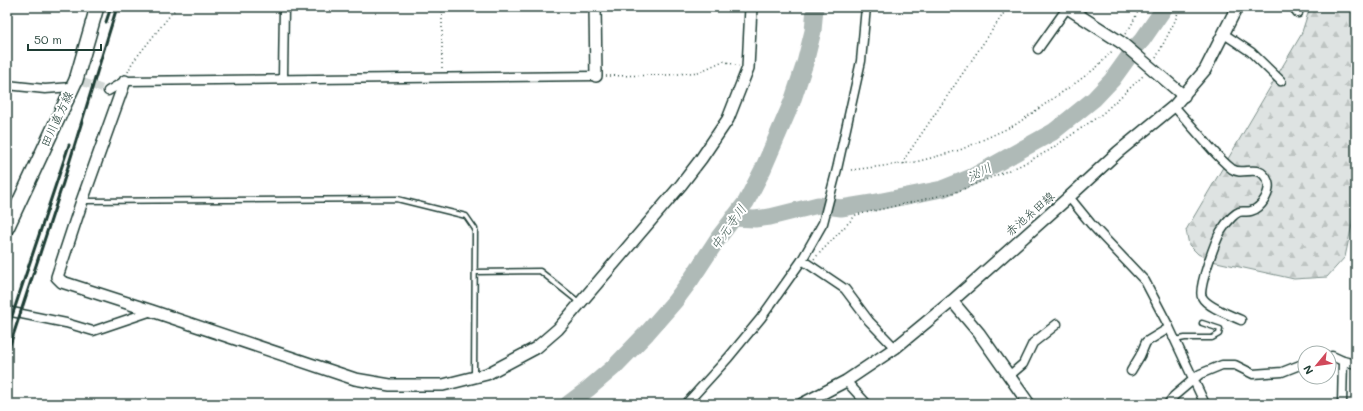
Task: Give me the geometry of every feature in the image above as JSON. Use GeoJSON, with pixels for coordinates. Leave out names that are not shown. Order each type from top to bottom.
{"type":"FeatureCollection","features":[{"type":"Feature","properties":{"kind":"main road","name":"田川直方線"},"geometry":{"type":"LineString","coordinates":[[7,228],[77,83],[97,7]]}},
{"type":"Feature","properties":{"kind":"street"},"geometry":{"type":"LineString","coordinates":[[283,78],[284,7]]}},
{"type":"Feature","properties":{"kind":"street"},"geometry":{"type":"LineString","coordinates":[[108,91],[125,81],[283,78],[442,79],[596,76],[595,7]]}},
{"type":"Feature","properties":{"kind":"street"},"geometry":{"type":"LineString","coordinates":[[125,81],[82,201],[57,277],[62,282],[355,379],[390,385],[443,385],[487,374],[536,348],[558,329],[681,185],[701,159],[728,118],[748,68],[751,7]]}},
{"type":"Feature","properties":{"kind":"street"},"geometry":{"type":"LineString","coordinates":[[686,404],[728,358],[805,262],[823,223],[837,169],[861,61],[866,7]]}},
{"type":"Feature","properties":{"kind":"street"},"geometry":{"type":"LineString","coordinates":[[1038,49],[1067,7],[1121,42],[1149,64],[1184,96]]}},
{"type":"Feature","properties":{"kind":"street","name":"赤池糸田線"},"geometry":{"type":"LineString","coordinates":[[802,404],[846,381],[895,348],[952,300],[1118,152],[1174,106],[1206,70],[1237,7]]}},
{"type":"Feature","properties":{"kind":"street"},"geometry":{"type":"LineString","coordinates":[[1224,34],[1251,52],[1281,81]]}},
{"type":"Feature","properties":{"kind":"street"},"geometry":{"type":"LineString","coordinates":[[7,86],[45,89],[77,83]]}},
{"type":"Feature","properties":{"kind":"street"},"geometry":{"type":"LineString","coordinates":[[1174,106],[1233,170],[1255,170],[1264,175],[1268,183],[1269,192],[1261,205],[1251,211],[1241,211],[1233,216],[1221,231],[1200,290],[1201,297],[1208,304],[1241,320]]}},
{"type":"Feature","properties":{"kind":"street"},"geometry":{"type":"LineString","coordinates":[[1069,196],[1091,224],[1145,280],[1175,340],[1204,404]]}},
{"type":"Feature","properties":{"kind":"street"},"geometry":{"type":"LineString","coordinates":[[805,262],[845,289],[869,321],[895,348]]}},
{"type":"Feature","properties":{"kind":"street"},"geometry":{"type":"LineString","coordinates":[[952,300],[979,333],[1029,404]]}},
{"type":"Feature","properties":{"kind":"street"},"geometry":{"type":"LineString","coordinates":[[7,311],[66,323],[93,331],[152,311]]}},
{"type":"Feature","properties":{"kind":"street"},"geometry":{"type":"LineString","coordinates":[[1009,376],[1023,364],[1033,343],[1057,324]]}},
{"type":"Feature","properties":{"kind":"street"},"geometry":{"type":"LineString","coordinates":[[1131,371],[1146,342],[1169,328]]}},
{"type":"Feature","properties":{"kind":"street"},"geometry":{"type":"LineString","coordinates":[[1337,359],[1343,362],[1356,364]]}},
{"type":"Feature","properties":{"kind":"street"},"geometry":{"type":"LineString","coordinates":[[1342,404],[1343,362]]}},
{"type":"Feature","properties":{"kind":"street"},"geometry":{"type":"LineString","coordinates":[[1168,404],[1174,396],[1193,379],[1200,374],[1222,365],[1235,365],[1253,374],[1282,372],[1297,366]]}},
{"type":"Feature","properties":{"kind":"street"},"geometry":{"type":"LineString","coordinates":[[846,381],[867,404]]}},
{"type":"Feature","properties":{"kind":"lane"},"geometry":{"type":"LineString","coordinates":[[82,201],[397,199],[466,216],[475,229],[474,377]]}},
{"type":"Feature","properties":{"kind":"lane"},"geometry":{"type":"LineString","coordinates":[[474,272],[540,271],[580,303]]}},
{"type":"Feature","properties":{"kind":"lane"},"geometry":{"type":"LineString","coordinates":[[1175,340],[1185,338],[1212,338],[1219,334],[1220,329],[1202,323]]}},
{"type":"Feature","properties":{"kind":"path"},"geometry":{"type":"LineString","coordinates":[[125,81],[132,63],[178,7]]}},
{"type":"Feature","properties":{"kind":"path"},"geometry":{"type":"LineString","coordinates":[[442,7],[442,79]]}},
{"type":"Feature","properties":{"kind":"path"},"geometry":{"type":"LineString","coordinates":[[904,164],[905,158],[1008,7]]}},
{"type":"Feature","properties":{"kind":"path"},"geometry":{"type":"LineString","coordinates":[[850,170],[916,162],[960,150],[1015,125],[1097,67],[1121,42],[1140,7]]}},
{"type":"Feature","properties":{"kind":"path"},"geometry":{"type":"LineString","coordinates":[[805,262],[856,215],[956,192],[1013,169],[1048,151],[1102,114],[1149,64],[1175,21],[1180,7]]}},
{"type":"Feature","properties":{"kind":"path"},"geometry":{"type":"LineString","coordinates":[[596,76],[668,75],[699,72],[723,61],[748,68]]}},
{"type":"Feature","properties":{"kind":"green space"},"geometry":{"type":"Polygon","coordinates":[[[1310,7],[1356,7],[1356,206],[1345,257],[1327,277],[1294,279],[1212,261],[1198,254],[1189,245],[1186,230],[1301,35],[1310,7]]]}},
{"type":"Feature","properties":{"kind":"waterway","name":"中元寺川"},"geometry":{"type":"LineString","coordinates":[[568,404],[615,366],[647,333],[675,301],[719,237],[746,202],[763,169],[792,102],[805,63],[813,31],[815,7]]}},
{"type":"Feature","properties":{"kind":"waterway","name":"泌川"},"geometry":{"type":"LineString","coordinates":[[733,218],[755,219],[770,217],[818,205],[841,208],[872,203],[942,189],[972,177],[1053,132],[1094,99],[1112,80],[1165,7]]}},
{"type":"Feature","properties":{"kind":"tunnel"},"geometry":{"type":"LineString","coordinates":[[83,82],[108,91]]}},
{"type":"Feature","properties":{"kind":"railway"},"geometry":{"type":"LineString","coordinates":[[106,22],[111,7]]}},
{"type":"Feature","properties":{"kind":"railway"},"geometry":{"type":"LineString","coordinates":[[7,354],[63,183],[117,7]]}},
{"type":"Feature","properties":{"kind":"railway"},"geometry":{"type":"LineString","coordinates":[[7,331],[69,145]]}}]}
